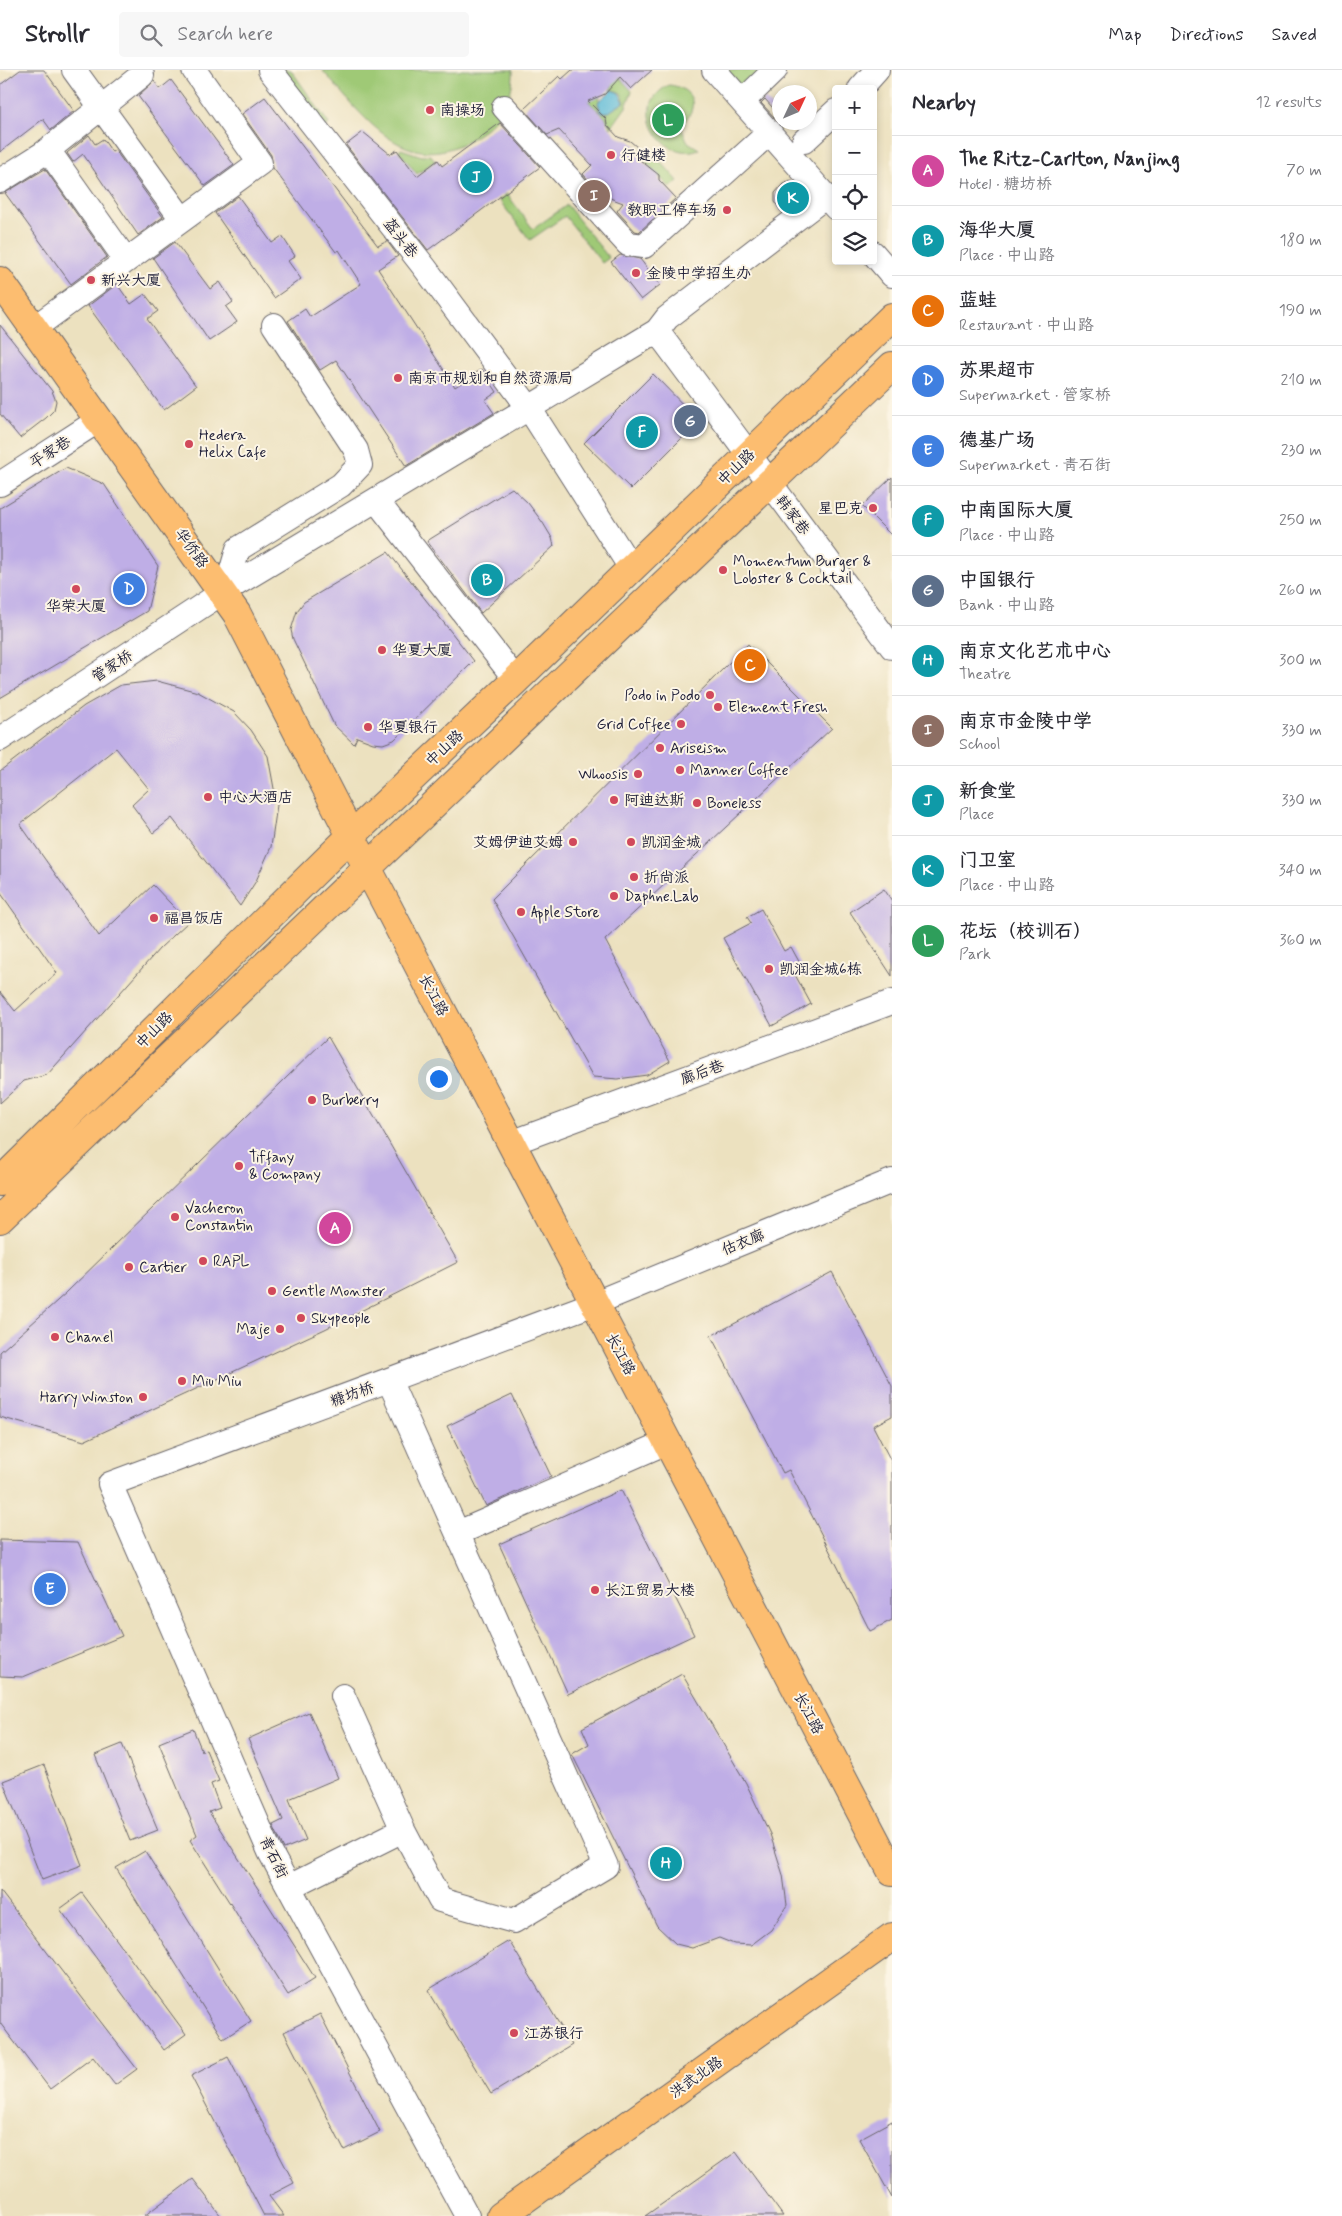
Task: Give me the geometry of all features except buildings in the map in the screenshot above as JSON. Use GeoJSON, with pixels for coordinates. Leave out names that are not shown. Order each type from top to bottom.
{"type":"FeatureCollection","features":[{"type":"Feature","properties":{"kind":"main road","name":"华侨路"},"geometry":{"type":"LineString","coordinates":[[0,281],[225,591],[351,836]]}},
{"type":"Feature","properties":{"kind":"main road","name":"中山路"},"geometry":{"type":"LineString","coordinates":[[0,1182],[351,836],[516,680],[892,317]]}},
{"type":"Feature","properties":{"kind":"main road","name":"中山路"},"geometry":{"type":"LineString","coordinates":[[0,1219],[766,487]]}},
{"type":"Feature","properties":{"kind":"main road","name":"长江路"},"geometry":{"type":"LineString","coordinates":[[351,836],[892,1872]]}},
{"type":"Feature","properties":{"kind":"main road","name":"洪武北路"},"geometry":{"type":"LineString","coordinates":[[501,2216],[892,1937]]}},
{"type":"Feature","properties":{"kind":"street"},"geometry":{"type":"LineString","coordinates":[[74,70],[182,219]]}},
{"type":"Feature","properties":{"kind":"street"},"geometry":{"type":"LineString","coordinates":[[34,328],[260,163],[194,70]]}},
{"type":"Feature","properties":{"kind":"street","name":"盔头巷"},"geometry":{"type":"LineString","coordinates":[[270,70],[425,268],[529,408],[631,568]]}},
{"type":"Feature","properties":{"kind":"street"},"geometry":{"type":"LineString","coordinates":[[714,70],[831,202]]}},
{"type":"Feature","properties":{"kind":"street"},"geometry":{"type":"LineString","coordinates":[[743,101],[775,70]]}},
{"type":"Feature","properties":{"kind":"street"},"geometry":{"type":"LineString","coordinates":[[864,85],[877,70]]}},
{"type":"Feature","properties":{"kind":"street"},"geometry":{"type":"LineString","coordinates":[[0,181],[48,150],[144,72]]}},
{"type":"Feature","properties":{"kind":"street"},"geometry":{"type":"LineString","coordinates":[[504,107],[628,244],[644,246],[770,132]]}},
{"type":"Feature","properties":{"kind":"street"},"geometry":{"type":"LineString","coordinates":[[804,141],[832,116]]}},
{"type":"Feature","properties":{"kind":"street"},"geometry":{"type":"LineString","coordinates":[[48,150],[126,260]]}},
{"type":"Feature","properties":{"kind":"street","name":"管家桥"},"geometry":{"type":"LineString","coordinates":[[0,739],[225,591],[657,331],[667,318],[831,202]]}},
{"type":"Feature","properties":{"kind":"street"},"geometry":{"type":"LineString","coordinates":[[877,258],[892,275]]}},
{"type":"Feature","properties":{"kind":"street"},"geometry":{"type":"LineString","coordinates":[[225,591],[238,549],[341,485],[360,465],[356,450],[274,325]]}},
{"type":"Feature","properties":{"kind":"street","name":"韩家巷"},"geometry":{"type":"LineString","coordinates":[[657,331],[748,455],[766,487],[892,647]]}},
{"type":"Feature","properties":{"kind":"street"},"geometry":{"type":"LineString","coordinates":[[0,1219],[848,408]]}},
{"type":"Feature","properties":{"kind":"street","name":"平家巷"},"geometry":{"type":"LineString","coordinates":[[0,484],[100,420]]}},
{"type":"Feature","properties":{"kind":"street"},"geometry":{"type":"LineString","coordinates":[[376,500],[516,680]]}},
{"type":"Feature","properties":{"kind":"street","name":"廊后巷"},"geometry":{"type":"LineString","coordinates":[[511,1143],[892,1002]]}},
{"type":"Feature","properties":{"kind":"street","name":"估衣廊"},"geometry":{"type":"LineString","coordinates":[[595,1303],[892,1181]]}},
{"type":"Feature","properties":{"kind":"street","name":"糖坊桥"},"geometry":{"type":"LineString","coordinates":[[110,1484],[595,1303]]}},
{"type":"Feature","properties":{"kind":"street"},"geometry":{"type":"LineString","coordinates":[[343,1696],[403,1830],[440,1900],[514,1921],[606,1866],[389,1380]]}},
{"type":"Feature","properties":{"kind":"street"},"geometry":{"type":"LineString","coordinates":[[458,1533],[667,1442]]}},
{"type":"Feature","properties":{"kind":"street","name":"青石街"},"geometry":{"type":"LineString","coordinates":[[110,1484],[270,1852],[466,2216]]}},
{"type":"Feature","properties":{"kind":"street"},"geometry":{"type":"LineString","coordinates":[[289,1887],[403,1830]]}},
{"type":"Feature","properties":{"kind":"green space"},"geometry":{"type":"Polygon","coordinates":[[[283,70],[291,70],[329,124],[323,129],[283,70]]]}},
{"type":"Feature","properties":{"kind":"green space","name":"南操场"},"geometry":{"type":"Polygon","coordinates":[[[322,70],[513,70],[513,79],[506,103],[491,124],[458,146],[434,152],[413,149],[393,140],[374,127],[322,70]]]}},
{"type":"Feature","properties":{"kind":"green space"},"geometry":{"type":"Polygon","coordinates":[[[719,70],[768,70],[747,91],[719,70]]]}},
{"type":"Feature","properties":{"kind":"green space"},"geometry":{"type":"Polygon","coordinates":[[[616,74],[632,91],[626,107],[611,128],[605,117],[574,88],[600,96],[599,111],[607,113],[625,102],[621,93],[611,89],[616,74]]]}},
{"type":"Feature","properties":{"kind":"green space"},"geometry":{"type":"Polygon","coordinates":[[[669,85],[682,89],[691,99],[692,108],[683,124],[682,130],[688,142],[699,149],[685,151],[673,148],[662,141],[654,131],[650,118],[651,106],[657,94],[669,85]]]}},
{"type":"Feature","properties":{"kind":"green space"},"geometry":{"type":"Polygon","coordinates":[[[401,149],[422,156],[431,155],[435,161],[417,174],[399,151],[401,149]]]}},
{"type":"Feature","properties":{"kind":"green space"},"geometry":{"type":"Polygon","coordinates":[[[650,157],[662,163],[678,181],[670,188],[643,159],[650,157]]]}},
{"type":"Feature","properties":{"kind":"green space"},"geometry":{"type":"Polygon","coordinates":[[[507,194],[533,229],[567,205],[609,258],[602,263],[565,216],[530,240],[499,200],[507,194]]]}},
{"type":"Feature","properties":{"kind":"water"},"geometry":{"type":"Polygon","coordinates":[[[612,90],[619,93],[624,102],[609,112],[601,112],[598,102],[612,90]]]}},
{"type":"Feature","properties":{"kind":"place","name":"南操场"},"geometry":{"type":"Point","coordinates":[430,110]}},
{"type":"Feature","properties":{"kind":"place","name":"花坛（校训石）"},"geometry":{"type":"Point","coordinates":[668,120]}},
{"type":"Feature","properties":{"kind":"place","name":"行健楼"},"geometry":{"type":"Point","coordinates":[611,155]}},
{"type":"Feature","properties":{"kind":"place","name":"新食堂"},"geometry":{"type":"Point","coordinates":[476,177]}},
{"type":"Feature","properties":{"kind":"place","name":"南京市金陵中学"},"geometry":{"type":"Point","coordinates":[594,196]}},
{"type":"Feature","properties":{"kind":"place","name":"门卫室"},"geometry":{"type":"Point","coordinates":[793,198]}},
{"type":"Feature","properties":{"kind":"place","name":"教职工停车场"},"geometry":{"type":"Point","coordinates":[727,210]}},
{"type":"Feature","properties":{"kind":"place","name":"金陵中学招生办"},"geometry":{"type":"Point","coordinates":[636,273]}},
{"type":"Feature","properties":{"kind":"place","name":"新兴大厦"},"geometry":{"type":"Point","coordinates":[91,280]}},
{"type":"Feature","properties":{"kind":"place","name":"南京市规划和自然资源局"},"geometry":{"type":"Point","coordinates":[398,378]}},
{"type":"Feature","properties":{"kind":"place","name":"中国银行"},"geometry":{"type":"Point","coordinates":[690,421]}},
{"type":"Feature","properties":{"kind":"place","name":"中南国际大厦"},"geometry":{"type":"Point","coordinates":[642,432]}},
{"type":"Feature","properties":{"kind":"place","name":"Hedera Helix Cafe"},"geometry":{"type":"Point","coordinates":[189,444]}},
{"type":"Feature","properties":{"kind":"place","name":"星巴克"},"geometry":{"type":"Point","coordinates":[873,508]}},
{"type":"Feature","properties":{"kind":"place","name":"Momentum Burger & Lobster & Cocktail"},"geometry":{"type":"Point","coordinates":[723,570]}},
{"type":"Feature","properties":{"kind":"place","name":"海华大厦"},"geometry":{"type":"Point","coordinates":[487,580]}},
{"type":"Feature","properties":{"kind":"place","name":"华荣大厦"},"geometry":{"type":"Point","coordinates":[76,589]}},
{"type":"Feature","properties":{"kind":"place","name":"苏果超市"},"geometry":{"type":"Point","coordinates":[129,589]}},
{"type":"Feature","properties":{"kind":"place","name":"华夏大厦"},"geometry":{"type":"Point","coordinates":[382,650]}},
{"type":"Feature","properties":{"kind":"place","name":"蓝蛙"},"geometry":{"type":"Point","coordinates":[750,665]}},
{"type":"Feature","properties":{"kind":"place","name":"Podo in Podo"},"geometry":{"type":"Point","coordinates":[710,695]}},
{"type":"Feature","properties":{"kind":"place","name":"Element Fresh"},"geometry":{"type":"Point","coordinates":[718,707]}},
{"type":"Feature","properties":{"kind":"place","name":"Grid Coffee"},"geometry":{"type":"Point","coordinates":[681,724]}},
{"type":"Feature","properties":{"kind":"place","name":"华夏银行"},"geometry":{"type":"Point","coordinates":[368,727]}},
{"type":"Feature","properties":{"kind":"place","name":"Ariseism"},"geometry":{"type":"Point","coordinates":[660,748]}},
{"type":"Feature","properties":{"kind":"place","name":"Manner Coffee"},"geometry":{"type":"Point","coordinates":[680,770]}},
{"type":"Feature","properties":{"kind":"place","name":"Whoosis"},"geometry":{"type":"Point","coordinates":[638,774]}},
{"type":"Feature","properties":{"kind":"place","name":"中心大酒店"},"geometry":{"type":"Point","coordinates":[208,797]}},
{"type":"Feature","properties":{"kind":"place","name":"阿迪达斯"},"geometry":{"type":"Point","coordinates":[614,800]}},
{"type":"Feature","properties":{"kind":"place","name":"Boneless"},"geometry":{"type":"Point","coordinates":[697,803]}},
{"type":"Feature","properties":{"kind":"place","name":"艾姆伊迪艾姆"},"geometry":{"type":"Point","coordinates":[573,842]}},
{"type":"Feature","properties":{"kind":"place","name":"凯润金城"},"geometry":{"type":"Point","coordinates":[631,842]}},
{"type":"Feature","properties":{"kind":"place","name":"折尚派"},"geometry":{"type":"Point","coordinates":[634,877]}},
{"type":"Feature","properties":{"kind":"place","name":"Daphne.Lab"},"geometry":{"type":"Point","coordinates":[614,896]}},
{"type":"Feature","properties":{"kind":"place","name":"Apple Store"},"geometry":{"type":"Point","coordinates":[521,912]}},
{"type":"Feature","properties":{"kind":"place","name":"福昌饭店"},"geometry":{"type":"Point","coordinates":[154,918]}},
{"type":"Feature","properties":{"kind":"place","name":"凯润金城6栋"},"geometry":{"type":"Point","coordinates":[769,969]}},
{"type":"Feature","properties":{"kind":"place","name":"Burberry"},"geometry":{"type":"Point","coordinates":[312,1100]}},
{"type":"Feature","properties":{"kind":"place","name":"Tiffany & Company"},"geometry":{"type":"Point","coordinates":[239,1166]}},
{"type":"Feature","properties":{"kind":"place","name":"Vacheron Constantin"},"geometry":{"type":"Point","coordinates":[175,1217]}},
{"type":"Feature","properties":{"kind":"place","name":"The Ritz-Carlton, Nanjing"},"geometry":{"type":"Point","coordinates":[335,1228]}},
{"type":"Feature","properties":{"kind":"place","name":"RAPL"},"geometry":{"type":"Point","coordinates":[203,1261]}},
{"type":"Feature","properties":{"kind":"place","name":"Cartier"},"geometry":{"type":"Point","coordinates":[129,1267]}},
{"type":"Feature","properties":{"kind":"place","name":"Gentle Monster"},"geometry":{"type":"Point","coordinates":[272,1291]}},
{"type":"Feature","properties":{"kind":"place","name":"Skypeople"},"geometry":{"type":"Point","coordinates":[301,1318]}},
{"type":"Feature","properties":{"kind":"place","name":"Maje"},"geometry":{"type":"Point","coordinates":[280,1329]}},
{"type":"Feature","properties":{"kind":"place","name":"Chanel"},"geometry":{"type":"Point","coordinates":[55,1337]}},
{"type":"Feature","properties":{"kind":"place","name":"Miu Miu"},"geometry":{"type":"Point","coordinates":[182,1381]}},
{"type":"Feature","properties":{"kind":"place","name":"Harry Winston"},"geometry":{"type":"Point","coordinates":[143,1397]}},
{"type":"Feature","properties":{"kind":"place","name":"德基广场"},"geometry":{"type":"Point","coordinates":[50,1589]}},
{"type":"Feature","properties":{"kind":"place","name":"长江贸易大楼"},"geometry":{"type":"Point","coordinates":[595,1590]}},
{"type":"Feature","properties":{"kind":"place","name":"南京文化艺术中心"},"geometry":{"type":"Point","coordinates":[666,1863]}},
{"type":"Feature","properties":{"kind":"place","name":"江苏银行"},"geometry":{"type":"Point","coordinates":[514,2033]}}]}
